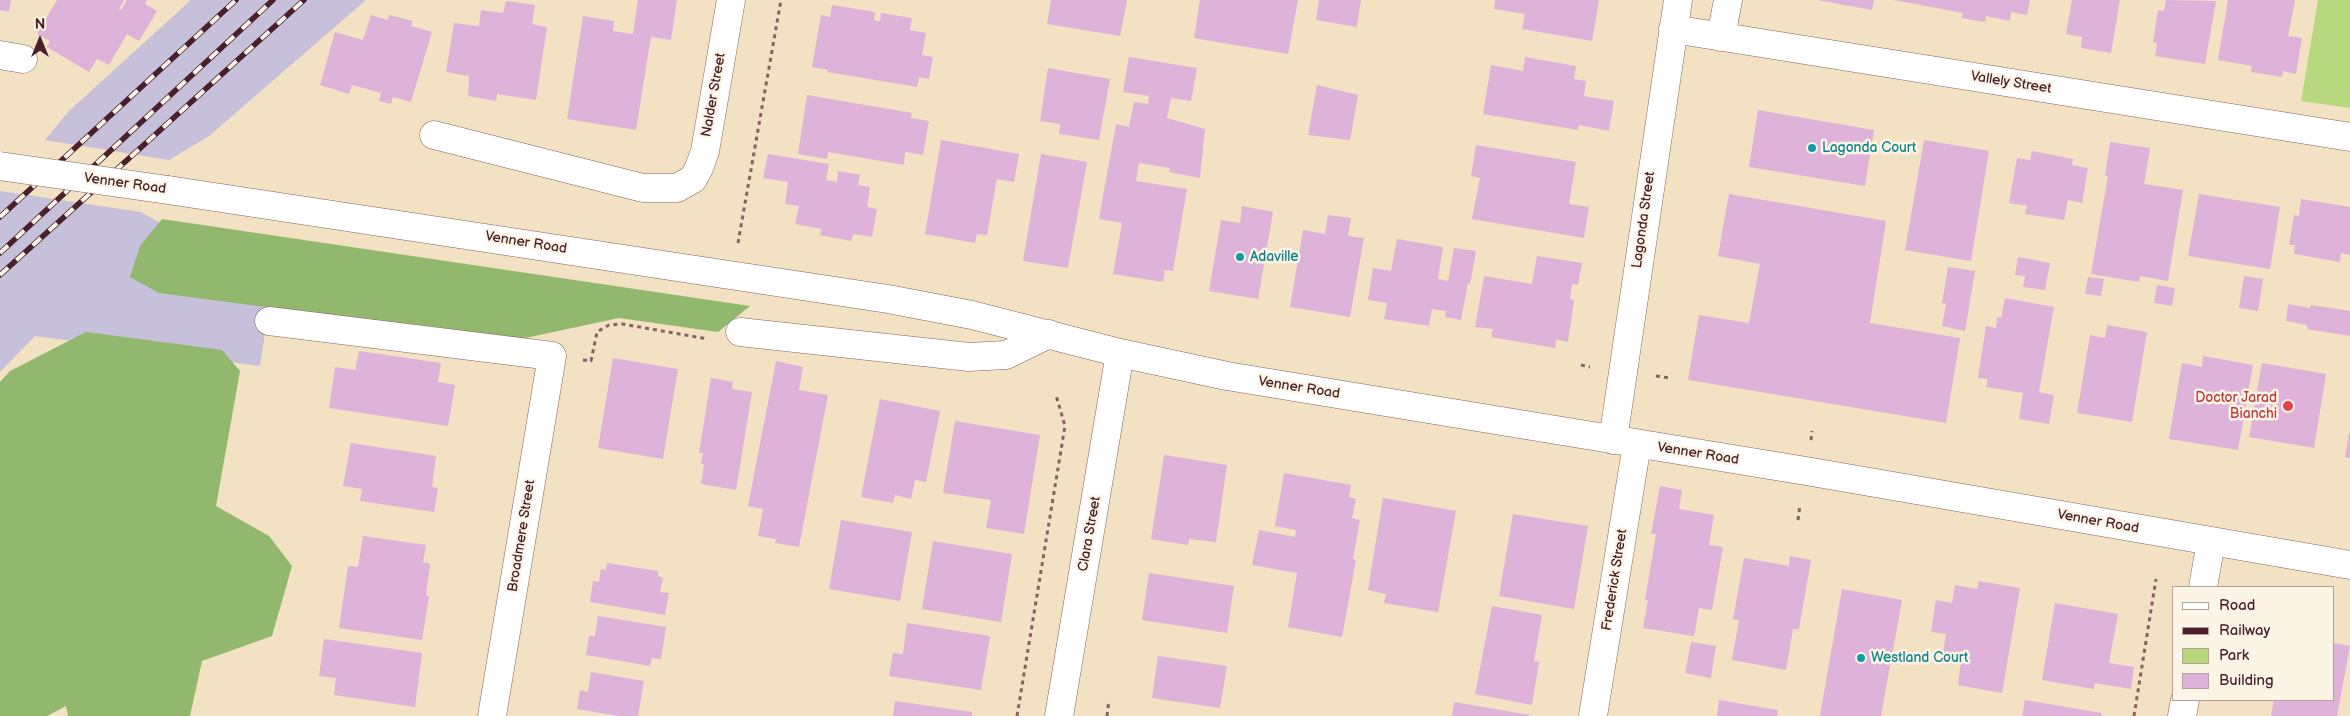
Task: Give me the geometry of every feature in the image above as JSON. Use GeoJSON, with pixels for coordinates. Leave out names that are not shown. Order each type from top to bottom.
{"type":"FeatureCollection","features":[{"type":"Feature","properties":{"kind":"street","name":"Nalder Street"},"geometry":{"type":"LineString","coordinates":[[434,135],[643,188],[660,190],[686,185],[693,179],[705,151],[731,0]]}},
{"type":"Feature","properties":{"kind":"street","name":"Lagonda Street"},"geometry":{"type":"LineString","coordinates":[[1625,442],[1673,29],[1678,0]]}},
{"type":"Feature","properties":{"kind":"street"},"geometry":{"type":"LineString","coordinates":[[1720,37],[1728,0]]}},
{"type":"Feature","properties":{"kind":"street","name":"Vallely Street"},"geometry":{"type":"LineString","coordinates":[[1673,29],[2350,137]]}},
{"type":"Feature","properties":{"kind":"street","name":"Venner Road"},"geometry":{"type":"LineString","coordinates":[[0,166],[860,295],[972,315],[1120,353],[1227,376],[1806,471],[2350,565]]}},
{"type":"Feature","properties":{"kind":"street","name":"Broadmere Street"},"geometry":{"type":"LineString","coordinates":[[269,321],[552,356],[492,716]]}},
{"type":"Feature","properties":{"kind":"street"},"geometry":{"type":"LineString","coordinates":[[740,332],[970,358],[994,358],[1006,355],[1049,334]]}},
{"type":"Feature","properties":{"kind":"street","name":"Clara Street"},"geometry":{"type":"LineString","coordinates":[[1059,716],[1120,353]]}},
{"type":"Feature","properties":{"kind":"street","name":"Frederick Street"},"geometry":{"type":"LineString","coordinates":[[1592,716],[1625,442]]}},
{"type":"Feature","properties":{"kind":"street"},"geometry":{"type":"LineString","coordinates":[[2203,586],[2210,542]]}},
{"type":"Feature","properties":{"kind":"street"},"geometry":{"type":"LineString","coordinates":[[2182,716],[2185,701]]}},
{"type":"Feature","properties":{"kind":"path"},"geometry":{"type":"LineString","coordinates":[[737,248],[780,0]]}},
{"type":"Feature","properties":{"kind":"path"},"geometry":{"type":"LineString","coordinates":[[591,361],[598,332],[609,325],[622,324],[709,339]]}},
{"type":"Feature","properties":{"kind":"path"},"geometry":{"type":"LineString","coordinates":[[1581,365],[1594,367]]}},
{"type":"Feature","properties":{"kind":"path"},"geometry":{"type":"LineString","coordinates":[[1651,376],[1670,378]]}},
{"type":"Feature","properties":{"kind":"path"},"geometry":{"type":"LineString","coordinates":[[1017,716],[1065,426],[1056,395]]}},
{"type":"Feature","properties":{"kind":"path"},"geometry":{"type":"LineString","coordinates":[[1811,440],[1812,431]]}},
{"type":"Feature","properties":{"kind":"path"},"geometry":{"type":"LineString","coordinates":[[1798,520],[1800,505]]}},
{"type":"Feature","properties":{"kind":"path"},"geometry":{"type":"LineString","coordinates":[[2134,716],[2156,579]]}},
{"type":"Feature","properties":{"kind":"path"},"geometry":{"type":"LineString","coordinates":[[1107,716],[1109,700]]}},
{"type":"Feature","properties":{"kind":"shaded area"},"geometry":{"type":"Polygon","coordinates":[[[191,0],[366,0],[209,136],[169,160],[45,140],[69,111],[191,0]]]}},
{"type":"Feature","properties":{"kind":"shaded area"},"geometry":{"type":"Polygon","coordinates":[[[0,191],[141,212],[165,226],[277,243],[269,321],[265,333],[260,366],[35,336],[0,372],[0,191]]]}},
{"type":"Feature","properties":{"kind":"green space"},"geometry":{"type":"Polygon","coordinates":[[[2318,0],[2350,0],[2350,108],[2301,101],[2318,0]]]}},
{"type":"Feature","properties":{"kind":"green space"},"geometry":{"type":"Polygon","coordinates":[[[162,219],[750,306],[718,332],[619,318],[516,340],[159,293],[130,277],[140,246],[162,219]]]}},
{"type":"Feature","properties":{"kind":"green space"},"geometry":{"type":"Polygon","coordinates":[[[86,332],[222,350],[240,371],[216,506],[269,536],[292,566],[272,636],[202,661],[190,716],[68,716],[66,706],[47,716],[0,716],[0,382],[10,371],[86,332]]]}},
{"type":"Feature","properties":{"kind":"building"},"geometry":{"type":"Polygon","coordinates":[[[0,0],[11,0],[9,12],[0,10],[0,0]]]}},
{"type":"Feature","properties":{"kind":"building"},"geometry":{"type":"Polygon","coordinates":[[[57,0],[124,0],[119,9],[121,10],[127,0],[147,0],[145,4],[157,11],[139,41],[127,34],[109,65],[97,59],[89,72],[47,47],[50,41],[37,34],[57,0]]]}},
{"type":"Feature","properties":{"kind":"building"},"geometry":{"type":"Polygon","coordinates":[[[638,0],[677,0],[671,40],[651,37],[636,130],[567,119],[583,16],[614,21],[613,31],[633,34],[638,0]]]}},
{"type":"Feature","properties":{"kind":"building"},"geometry":{"type":"Polygon","coordinates":[[[1051,0],[1127,0],[1120,36],[1047,24],[1051,0]]]}},
{"type":"Feature","properties":{"kind":"building"},"geometry":{"type":"Polygon","coordinates":[[[1200,0],[1298,0],[1288,54],[1194,38],[1200,0]]]}},
{"type":"Feature","properties":{"kind":"building"},"geometry":{"type":"Polygon","coordinates":[[[1319,0],[1361,0],[1357,27],[1316,20],[1319,0]]]}},
{"type":"Feature","properties":{"kind":"building"},"geometry":{"type":"Polygon","coordinates":[[[1495,0],[1599,0],[1592,41],[1522,29],[1525,14],[1494,9],[1495,0]]]}},
{"type":"Feature","properties":{"kind":"building"},"geometry":{"type":"Polygon","coordinates":[[[1817,0],[1874,0],[1872,10],[1817,0]]]}},
{"type":"Feature","properties":{"kind":"building"},"geometry":{"type":"Polygon","coordinates":[[[1894,0],[2030,0],[2027,15],[2011,12],[2010,21],[1986,16],[1985,22],[1961,18],[1963,13],[1894,0]]]}},
{"type":"Feature","properties":{"kind":"building"},"geometry":{"type":"Polygon","coordinates":[[[2072,0],[2120,0],[2111,53],[2081,48],[2082,37],[2066,34],[2072,0]]]}},
{"type":"Feature","properties":{"kind":"building"},"geometry":{"type":"Polygon","coordinates":[[[2166,0],[2216,1],[2205,64],[2155,56],[2157,43],[2153,42],[2158,10],[2164,11],[2166,0]]]}},
{"type":"Feature","properties":{"kind":"building"},"geometry":{"type":"Polygon","coordinates":[[[2228,0],[2295,0],[2288,36],[2302,38],[2296,74],[2283,71],[2282,77],[2251,72],[2252,66],[2218,60],[2228,0]]]}},
{"type":"Feature","properties":{"kind":"building"},"geometry":{"type":"Polygon","coordinates":[[[506,1],[535,5],[532,24],[547,27],[536,100],[497,94],[496,101],[468,96],[469,76],[446,72],[454,23],[479,26],[481,10],[503,13],[506,1]]]}},
{"type":"Feature","properties":{"kind":"building"},"geometry":{"type":"Polygon","coordinates":[[[832,5],[875,12],[874,20],[877,21],[880,21],[881,13],[912,18],[910,30],[926,33],[922,55],[933,57],[929,79],[919,77],[917,87],[827,72],[828,70],[812,67],[821,15],[830,17],[832,5]]]}},
{"type":"Feature","properties":{"kind":"building"},"geometry":{"type":"Polygon","coordinates":[[[371,15],[388,20],[389,15],[413,21],[411,26],[432,32],[411,102],[393,97],[391,104],[379,101],[381,93],[352,85],[349,94],[320,85],[335,32],[363,40],[371,15]]]}},
{"type":"Feature","properties":{"kind":"building"},"geometry":{"type":"Polygon","coordinates":[[[1129,57],[1197,68],[1191,101],[1171,98],[1167,118],[1205,129],[1200,178],[1169,172],[1170,168],[1139,163],[1136,181],[1187,189],[1173,271],[1165,270],[1163,282],[1113,274],[1122,223],[1099,219],[1116,124],[1129,127],[1134,102],[1148,104],[1149,96],[1123,92],[1129,57]]]}},
{"type":"Feature","properties":{"kind":"building"},"geometry":{"type":"Polygon","coordinates":[[[1525,57],[1576,66],[1574,79],[1586,81],[1584,96],[1614,101],[1609,131],[1579,125],[1578,130],[1483,114],[1491,65],[1523,71],[1525,57]]]}},
{"type":"Feature","properties":{"kind":"building"},"geometry":{"type":"Polygon","coordinates":[[[1048,68],[1110,79],[1099,140],[1059,134],[1060,124],[1040,121],[1048,68]]]}},
{"type":"Feature","properties":{"kind":"building"},"geometry":{"type":"Polygon","coordinates":[[[1317,85],[1358,95],[1350,140],[1308,135],[1317,85]]]}},
{"type":"Feature","properties":{"kind":"building"},"geometry":{"type":"Polygon","coordinates":[[[807,95],[912,113],[911,118],[929,121],[923,155],[905,152],[904,165],[828,152],[827,159],[798,154],[807,95]]]}},
{"type":"Feature","properties":{"kind":"building","name":"Lagonda Court"},"geometry":{"type":"Polygon","coordinates":[[[1758,110],[1874,130],[1865,186],[1749,167],[1758,110]]]}},
{"type":"Feature","properties":{"kind":"building"},"geometry":{"type":"Polygon","coordinates":[[[941,140],[1019,154],[1014,182],[997,179],[987,235],[977,234],[975,243],[925,234],[941,140]]]}},
{"type":"Feature","properties":{"kind":"building"},"geometry":{"type":"Polygon","coordinates":[[[1924,140],[1989,151],[1971,261],[1905,250],[1924,140]]]}},
{"type":"Feature","properties":{"kind":"building"},"geometry":{"type":"Polygon","coordinates":[[[2110,142],[2150,148],[2144,184],[2183,190],[2168,281],[2140,276],[2139,282],[2091,274],[2108,176],[2105,176],[2110,142]]]}},
{"type":"Feature","properties":{"kind":"building"},"geometry":{"type":"Polygon","coordinates":[[[1476,145],[1576,162],[1569,204],[1589,207],[1584,238],[1472,219],[1480,178],[1471,176],[1476,145]]]}},
{"type":"Feature","properties":{"kind":"building"},"geometry":{"type":"Polygon","coordinates":[[[2032,151],[2073,159],[2072,165],[2088,168],[2082,203],[2068,200],[2064,220],[2025,214],[2027,206],[2009,203],[2017,158],[2030,160],[2032,151]]]}},
{"type":"Feature","properties":{"kind":"building"},"geometry":{"type":"Polygon","coordinates":[[[768,154],[829,164],[826,180],[837,182],[838,171],[860,175],[858,185],[870,187],[867,207],[877,209],[872,237],[853,234],[851,241],[820,235],[822,229],[795,224],[799,206],[785,204],[788,182],[763,178],[768,154]]]}},
{"type":"Feature","properties":{"kind":"building"},"geometry":{"type":"Polygon","coordinates":[[[1041,154],[1087,162],[1068,268],[1023,261],[1041,154]]]}},
{"type":"Feature","properties":{"kind":"building"},"geometry":{"type":"Polygon","coordinates":[[[1729,194],[1886,221],[1870,323],[1960,338],[1946,423],[1688,380],[1699,315],[1749,323],[1760,264],[1718,256],[1729,194]]]}},
{"type":"Feature","properties":{"kind":"building"},"geometry":{"type":"Polygon","coordinates":[[[2199,194],[2280,207],[2270,269],[2188,256],[2199,194]]]}},
{"type":"Feature","properties":{"kind":"building"},"geometry":{"type":"Polygon","coordinates":[[[2301,199],[2350,207],[2350,255],[2341,253],[2340,262],[2294,254],[2295,245],[2289,245],[2294,215],[2299,216],[2301,199]]]}},
{"type":"Feature","properties":{"kind":"building","name":"Adaville"},"geometry":{"type":"Polygon","coordinates":[[[1242,206],[1273,212],[1258,299],[1209,291],[1221,220],[1240,223],[1242,206]]]}},
{"type":"Feature","properties":{"kind":"building"},"geometry":{"type":"Polygon","coordinates":[[[1328,215],[1351,218],[1348,236],[1364,238],[1350,317],[1290,307],[1303,230],[1325,234],[1328,215]]]}},
{"type":"Feature","properties":{"kind":"building"},"geometry":{"type":"Polygon","coordinates":[[[1397,239],[1443,247],[1438,279],[1448,281],[1454,248],[1476,251],[1461,320],[1445,317],[1446,311],[1432,309],[1429,326],[1384,319],[1387,303],[1368,300],[1373,268],[1391,271],[1397,239]]]}},
{"type":"Feature","properties":{"kind":"building"},"geometry":{"type":"Polygon","coordinates":[[[1537,256],[1582,263],[1578,285],[1572,284],[1570,299],[1574,300],[1568,342],[1556,339],[1555,348],[1491,337],[1493,329],[1475,327],[1484,276],[1532,284],[1537,256]]]}},
{"type":"Feature","properties":{"kind":"building"},"geometry":{"type":"Polygon","coordinates":[[[2018,257],[2050,263],[2045,290],[2023,287],[2025,276],[2015,275],[2018,257]]]}},
{"type":"Feature","properties":{"kind":"building"},"geometry":{"type":"Polygon","coordinates":[[[1948,267],[1975,271],[1965,331],[1942,326],[1946,304],[1942,303],[1948,267]]]}},
{"type":"Feature","properties":{"kind":"building"},"geometry":{"type":"Polygon","coordinates":[[[2244,276],[2263,279],[2258,311],[2239,308],[2244,276]]]}},
{"type":"Feature","properties":{"kind":"building"},"geometry":{"type":"Polygon","coordinates":[[[2088,277],[2104,279],[2101,296],[2085,294],[2088,277]]]}},
{"type":"Feature","properties":{"kind":"building"},"geometry":{"type":"Polygon","coordinates":[[[2157,285],[2175,288],[2172,306],[2154,303],[2157,285]]]}},
{"type":"Feature","properties":{"kind":"building"},"geometry":{"type":"Polygon","coordinates":[[[2005,298],[2054,307],[2039,392],[2054,395],[2049,424],[2019,419],[2023,393],[1986,387],[1988,379],[1978,378],[1986,326],[1996,328],[1997,317],[2001,318],[2005,298]]]}},
{"type":"Feature","properties":{"kind":"building"},"geometry":{"type":"Polygon","coordinates":[[[2288,304],[2310,308],[2311,305],[2350,311],[2350,336],[2307,329],[2307,325],[2286,321],[2288,304]]]}},
{"type":"Feature","properties":{"kind":"building"},"geometry":{"type":"Polygon","coordinates":[[[2107,325],[2147,332],[2132,422],[2077,413],[2090,335],[2105,338],[2107,325]]]}},
{"type":"Feature","properties":{"kind":"building"},"geometry":{"type":"Polygon","coordinates":[[[359,351],[441,363],[438,382],[455,385],[448,426],[329,408],[335,367],[355,370],[359,351]]]}},
{"type":"Feature","properties":{"kind":"building"},"geometry":{"type":"Polygon","coordinates":[[[2203,356],[2253,365],[2238,450],[2169,439],[2182,363],[2202,367],[2203,356]]]}},
{"type":"Feature","properties":{"kind":"building"},"geometry":{"type":"Polygon","coordinates":[[[613,358],[678,369],[663,459],[598,448],[613,358]]]}},
{"type":"Feature","properties":{"kind":"building"},"geometry":{"type":"Polygon","coordinates":[[[776,361],[803,367],[799,390],[828,395],[799,547],[775,543],[776,539],[758,536],[763,509],[748,506],[776,361]]]}},
{"type":"Feature","properties":{"kind":"building","name":"Doctor Jarad Bianchi"},"geometry":{"type":"Polygon","coordinates":[[[2262,363],[2326,374],[2314,448],[2249,437],[2262,363]]]}},
{"type":"Feature","properties":{"kind":"building"},"geometry":{"type":"Polygon","coordinates":[[[711,378],[733,382],[732,389],[752,392],[736,490],[701,484],[704,464],[701,464],[703,453],[699,453],[711,378]]]}},
{"type":"Feature","properties":{"kind":"building"},"geometry":{"type":"Polygon","coordinates":[[[880,399],[940,411],[926,482],[915,480],[911,499],[895,495],[893,503],[861,497],[880,399]]]}},
{"type":"Feature","properties":{"kind":"building"},"geometry":{"type":"Polygon","coordinates":[[[955,421],[1040,435],[1024,534],[986,528],[991,500],[943,493],[955,421]]]}},
{"type":"Feature","properties":{"kind":"building"},"geometry":{"type":"Polygon","coordinates":[[[2350,433],[2350,458],[2345,457],[2350,433]]]}},
{"type":"Feature","properties":{"kind":"building"},"geometry":{"type":"Polygon","coordinates":[[[351,443],[436,456],[432,487],[438,488],[434,512],[360,501],[362,489],[343,486],[351,443]]]}},
{"type":"Feature","properties":{"kind":"building"},"geometry":{"type":"Polygon","coordinates":[[[1164,455],[1227,465],[1216,542],[1189,539],[1188,545],[1151,539],[1164,455]]]}},
{"type":"Feature","properties":{"kind":"building"},"geometry":{"type":"Polygon","coordinates":[[[1284,473],[1351,485],[1349,497],[1356,499],[1352,518],[1360,520],[1353,559],[1356,560],[1342,637],[1288,627],[1297,573],[1252,565],[1259,530],[1295,537],[1296,530],[1275,526],[1284,473]]]}},
{"type":"Feature","properties":{"kind":"building"},"geometry":{"type":"Polygon","coordinates":[[[1660,486],[1682,490],[1679,509],[1714,515],[1709,545],[1723,547],[1712,610],[1699,608],[1694,636],[1643,628],[1648,600],[1645,600],[1656,534],[1651,534],[1660,486]]]}},
{"type":"Feature","properties":{"kind":"building"},"geometry":{"type":"Polygon","coordinates":[[[1383,498],[1456,511],[1438,612],[1384,603],[1386,594],[1368,590],[1383,498]]]}},
{"type":"Feature","properties":{"kind":"building"},"geometry":{"type":"Polygon","coordinates":[[[1513,514],[1588,526],[1574,609],[1499,596],[1513,514]]]}},
{"type":"Feature","properties":{"kind":"building"},"geometry":{"type":"Polygon","coordinates":[[[841,520],[912,532],[900,601],[829,589],[841,520]]]}},
{"type":"Feature","properties":{"kind":"building"},"geometry":{"type":"Polygon","coordinates":[[[363,536],[426,545],[423,562],[430,564],[426,595],[429,596],[422,640],[339,628],[348,566],[358,567],[363,536]]]}},
{"type":"Feature","properties":{"kind":"building"},"geometry":{"type":"Polygon","coordinates":[[[933,541],[1012,554],[1001,622],[922,609],[933,541]]]}},
{"type":"Feature","properties":{"kind":"building"},"geometry":{"type":"Polygon","coordinates":[[[1790,556],[1811,560],[1799,629],[1793,629],[1786,670],[1732,660],[1739,620],[1733,619],[1744,558],[1789,566],[1790,556]]]}},
{"type":"Feature","properties":{"kind":"building"},"geometry":{"type":"Polygon","coordinates":[[[607,563],[658,571],[658,576],[663,578],[660,592],[669,593],[665,615],[590,602],[593,581],[599,582],[601,569],[606,570],[607,563]]]}},
{"type":"Feature","properties":{"kind":"building"},"geometry":{"type":"Polygon","coordinates":[[[1149,573],[1234,586],[1227,633],[1142,620],[1149,573]]]}},
{"type":"Feature","properties":{"kind":"building"},"geometry":{"type":"Polygon","coordinates":[[[1979,581],[2020,588],[2002,693],[1958,685],[1961,661],[1942,658],[1946,634],[1931,632],[1936,600],[1952,603],[1955,585],[1977,589],[1979,581]]]}},
{"type":"Feature","properties":{"kind":"building","name":"Westland Court"},"geometry":{"type":"Polygon","coordinates":[[[1842,589],[1902,600],[1881,716],[1820,716],[1842,589]]]}},
{"type":"Feature","properties":{"kind":"building"},"geometry":{"type":"Polygon","coordinates":[[[2055,603],[2118,614],[2109,663],[2134,667],[2131,689],[2095,683],[2094,689],[2042,680],[2055,603]]]}},
{"type":"Feature","properties":{"kind":"building"},"geometry":{"type":"Polygon","coordinates":[[[1492,606],[1542,615],[1534,661],[1539,662],[1532,705],[1475,694],[1492,606]]]}},
{"type":"Feature","properties":{"kind":"building"},"geometry":{"type":"Polygon","coordinates":[[[598,616],[666,627],[661,659],[652,658],[650,666],[586,655],[589,636],[595,636],[598,616]]]}},
{"type":"Feature","properties":{"kind":"building"},"geometry":{"type":"Polygon","coordinates":[[[907,623],[990,636],[981,690],[889,676],[893,653],[903,654],[907,623]]]}},
{"type":"Feature","properties":{"kind":"building"},"geometry":{"type":"Polygon","coordinates":[[[324,639],[422,653],[415,707],[334,695],[336,678],[319,676],[324,639]]]}},
{"type":"Feature","properties":{"kind":"building"},"geometry":{"type":"Polygon","coordinates":[[[1691,642],[1716,646],[1711,678],[1685,673],[1691,642]]]}},
{"type":"Feature","properties":{"kind":"building"},"geometry":{"type":"Polygon","coordinates":[[[2335,643],[2350,646],[2337,716],[2271,716],[2274,701],[2335,701],[2335,643]]]}},
{"type":"Feature","properties":{"kind":"building"},"geometry":{"type":"Polygon","coordinates":[[[1158,656],[1227,666],[1220,708],[1152,698],[1158,656]]]}},
{"type":"Feature","properties":{"kind":"building"},"geometry":{"type":"Polygon","coordinates":[[[591,672],[644,681],[638,716],[618,716],[577,709],[580,690],[588,692],[591,672]]]}},
{"type":"Feature","properties":{"kind":"building"},"geometry":{"type":"Polygon","coordinates":[[[1719,700],[1778,710],[1777,716],[1717,716],[1719,700]]]}},
{"type":"Feature","properties":{"kind":"building"},"geometry":{"type":"Polygon","coordinates":[[[2025,700],[2102,713],[2101,716],[2022,716],[2025,700]]]}},
{"type":"Feature","properties":{"kind":"building"},"geometry":{"type":"Polygon","coordinates":[[[895,701],[972,712],[972,716],[893,716],[895,701]]]}},
{"type":"Feature","properties":{"kind":"building"},"geometry":{"type":"Polygon","coordinates":[[[1454,702],[1530,715],[1452,716],[1454,702]]]}},
{"type":"Feature","properties":{"kind":"railway"},"geometry":{"type":"LineString","coordinates":[[0,217],[236,0]]}},
{"type":"Feature","properties":{"kind":"railway"},"geometry":{"type":"LineString","coordinates":[[0,253],[273,0]]}},
{"type":"Feature","properties":{"kind":"railway"},"geometry":{"type":"LineString","coordinates":[[0,275],[304,0]]}},
{"type":"Feature","properties":{"kind":"place","name":"Lagonda Court"},"geometry":{"type":"Point","coordinates":[1812,148]}},
{"type":"Feature","properties":{"kind":"place","name":"Adaville"},"geometry":{"type":"Point","coordinates":[1240,257]}},
{"type":"Feature","properties":{"kind":"place","name":"Doctor Jarad Bianchi"},"geometry":{"type":"Point","coordinates":[2288,406]}},
{"type":"Feature","properties":{"kind":"place","name":"Westland Court"},"geometry":{"type":"Point","coordinates":[1861,658]}}]}
